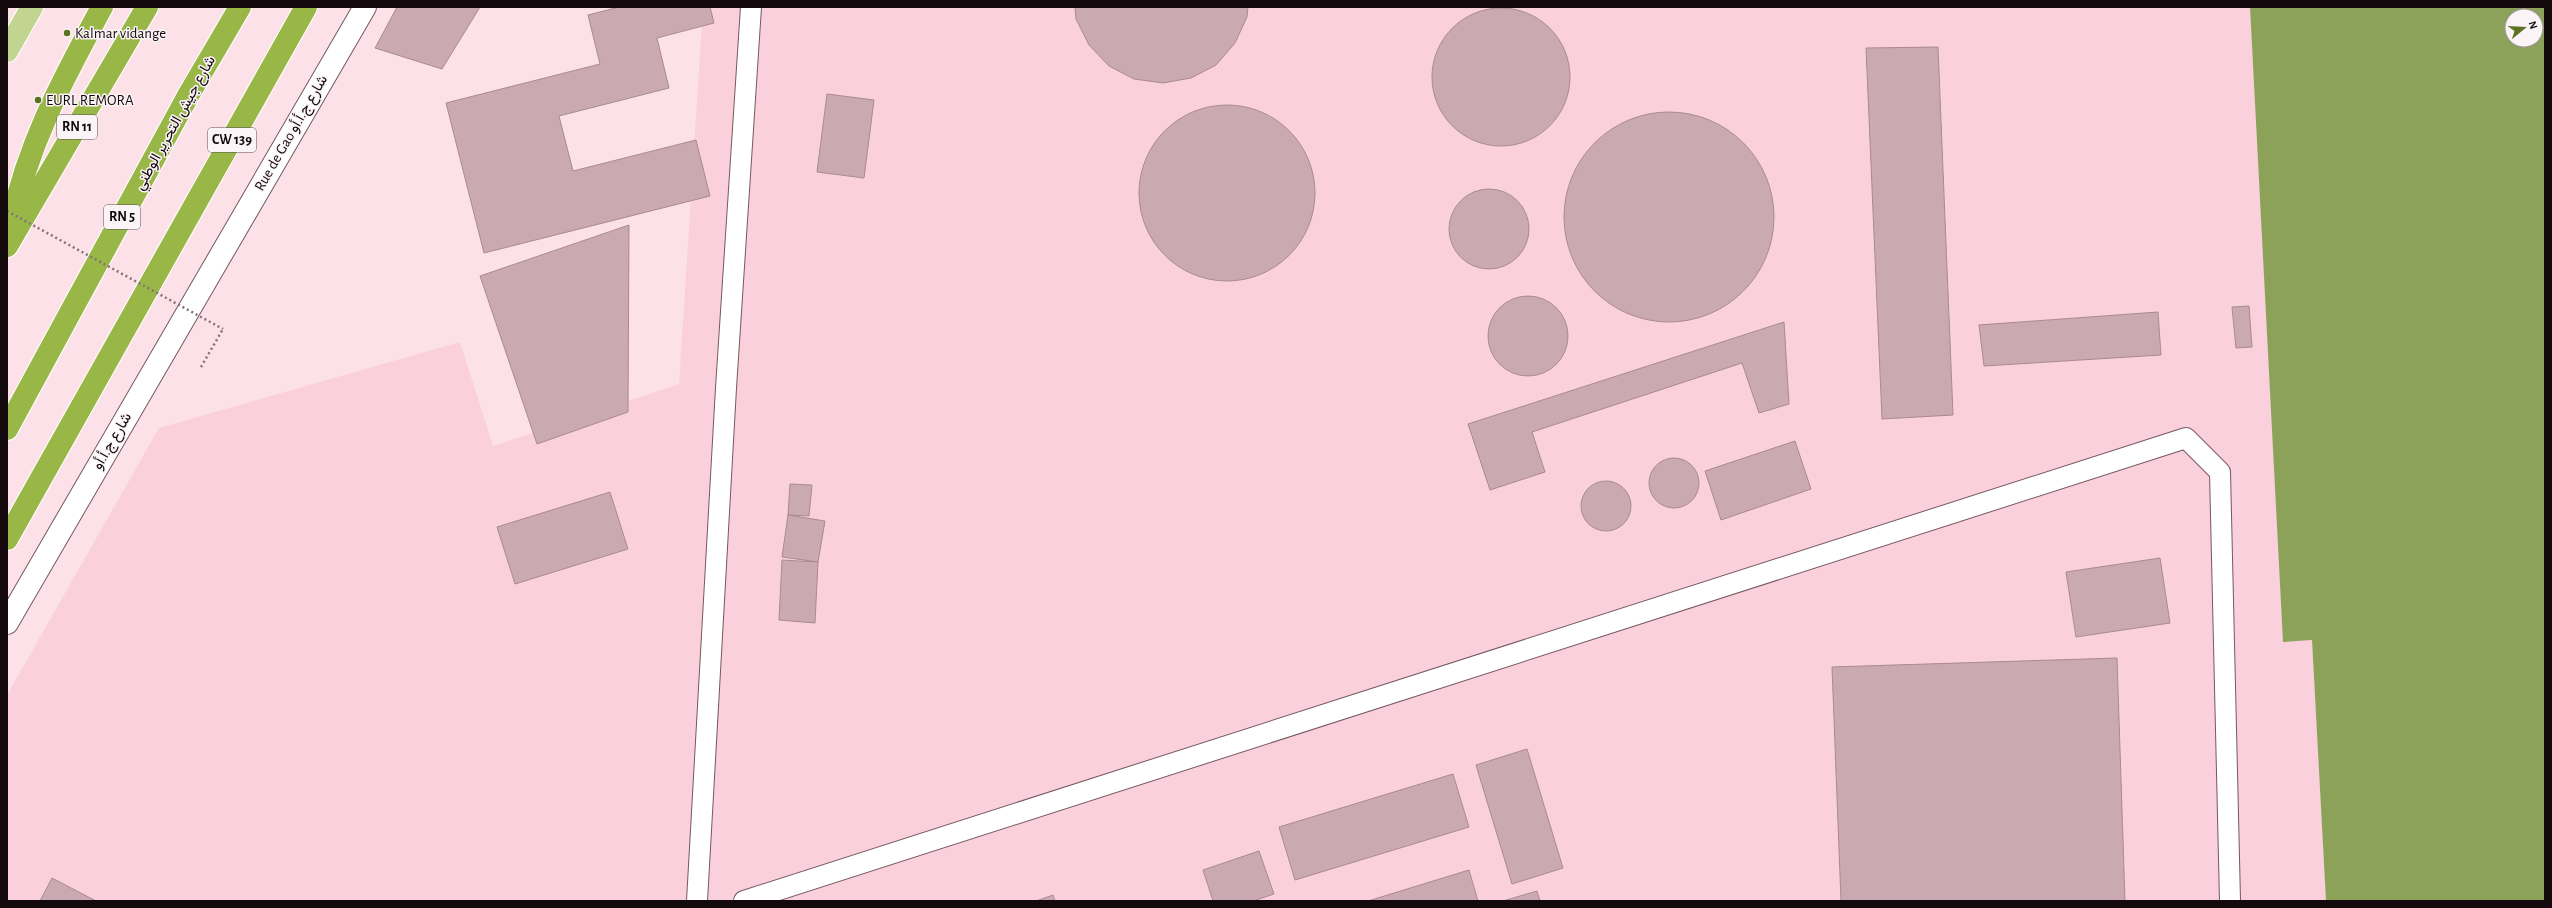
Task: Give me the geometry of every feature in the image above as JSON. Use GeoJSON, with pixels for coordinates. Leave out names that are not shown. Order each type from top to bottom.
{"type":"FeatureCollection","features":[{"type":"Feature","properties":{"kind":"highway"},"geometry":{"type":"LineString","coordinates":[[7,246],[17,197],[40,129],[56,93],[102,7]]}},
{"type":"Feature","properties":{"kind":"highway","name":"RN 11"},"geometry":{"type":"LineString","coordinates":[[7,246],[147,7]]}},
{"type":"Feature","properties":{"kind":"highway","name":"شارع جيش التحرير الوطني"},"geometry":{"type":"LineString","coordinates":[[7,429],[190,94],[240,7]]}},
{"type":"Feature","properties":{"kind":"highway","name":"CW 139"},"geometry":{"type":"LineString","coordinates":[[7,539],[306,7]]}},
{"type":"Feature","properties":{"kind":"main road"},"geometry":{"type":"LineString","coordinates":[[7,51],[32,7]]}},
{"type":"Feature","properties":{"kind":"street","name":"Rue de Gao شارع ج.أ.أو"},"geometry":{"type":"LineString","coordinates":[[217,259],[365,7]]}},
{"type":"Feature","properties":{"kind":"street","name":"شارع ج.أ.أو"},"geometry":{"type":"LineString","coordinates":[[7,623],[217,259]]}},
{"type":"Feature","properties":{"kind":"lane"},"geometry":{"type":"LineString","coordinates":[[698,901],[726,388],[751,7]]}},
{"type":"Feature","properties":{"kind":"lane"},"geometry":{"type":"LineString","coordinates":[[744,901],[2186,438],[2220,472],[2230,901]]}},
{"type":"Feature","properties":{"kind":"path"},"geometry":{"type":"LineString","coordinates":[[7,211],[223,329],[201,367]]}},
{"type":"Feature","properties":{"kind":"shaded area"},"geometry":{"type":"Polygon","coordinates":[[[703,7],[2250,7],[2283,641],[2312,639],[2326,901],[7,901],[7,695],[159,428],[460,342],[493,446],[679,384],[703,7]]]}},
{"type":"Feature","properties":{"kind":"shaded area"},"geometry":{"type":"Polygon","coordinates":[[[2250,7],[2545,7],[2545,901],[2326,901],[2312,640],[2283,642],[2250,7]]]}},
{"type":"Feature","properties":{"kind":"building"},"geometry":{"type":"Polygon","coordinates":[[[397,7],[480,7],[442,69],[375,48],[397,7]]]}},
{"type":"Feature","properties":{"kind":"building"},"geometry":{"type":"Polygon","coordinates":[[[619,7],[710,7],[714,23],[657,38],[669,88],[559,116],[573,171],[696,140],[710,196],[484,253],[446,103],[600,64],[588,15],[619,7]]]}},
{"type":"Feature","properties":{"kind":"building"},"geometry":{"type":"Polygon","coordinates":[[[1075,7],[1248,7],[1247,17],[1235,43],[1216,65],[1191,78],[1163,83],[1134,79],[1109,66],[1089,45],[1076,19],[1075,7]]]}},
{"type":"Feature","properties":{"kind":"building"},"geometry":{"type":"Polygon","coordinates":[[[1494,8],[1508,8],[1534,16],[1550,28],[1562,44],[1565,51],[1569,64],[1569,90],[1565,103],[1562,110],[1550,126],[1534,138],[1527,141],[1508,146],[1494,146],[1468,138],[1452,126],[1440,110],[1437,103],[1432,84],[1432,70],[1440,44],[1452,28],[1468,16],[1475,13],[1494,8]]]}},
{"type":"Feature","properties":{"kind":"building"},"geometry":{"type":"Polygon","coordinates":[[[1938,47],[1953,415],[1882,419],[1866,48],[1938,47]]]}},
{"type":"Feature","properties":{"kind":"building"},"geometry":{"type":"Polygon","coordinates":[[[827,94],[874,100],[864,178],[817,172],[827,94]]]}},
{"type":"Feature","properties":{"kind":"building"},"geometry":{"type":"Polygon","coordinates":[[[1218,105],[1236,105],[1261,111],[1276,119],[1290,130],[1301,144],[1309,159],[1314,176],[1314,210],[1309,227],[1301,242],[1290,256],[1276,267],[1253,278],[1236,281],[1218,281],[1193,275],[1178,267],[1164,256],[1153,242],[1142,219],[1139,202],[1139,184],[1145,159],[1153,144],[1164,130],[1178,119],[1201,108],[1218,105]]]}},
{"type":"Feature","properties":{"kind":"building"},"geometry":{"type":"Polygon","coordinates":[[[1659,112],[1679,112],[1700,116],[1719,124],[1736,136],[1750,150],[1762,167],[1770,186],[1774,207],[1774,227],[1770,248],[1762,267],[1750,284],[1736,298],[1719,310],[1700,318],[1679,322],[1659,322],[1638,318],[1619,310],[1602,298],[1588,284],[1576,267],[1568,248],[1564,227],[1564,207],[1568,186],[1576,167],[1588,150],[1602,136],[1619,124],[1638,116],[1659,112]]]}},
{"type":"Feature","properties":{"kind":"building"},"geometry":{"type":"Polygon","coordinates":[[[1489,189],[1504,192],[1517,201],[1526,214],[1529,229],[1526,244],[1517,257],[1504,266],[1489,269],[1474,266],[1461,257],[1452,244],[1449,229],[1452,214],[1461,201],[1474,192],[1489,189]]]}},
{"type":"Feature","properties":{"kind":"building"},"geometry":{"type":"Polygon","coordinates":[[[629,225],[628,412],[537,444],[480,276],[629,225]]]}},
{"type":"Feature","properties":{"kind":"building"},"geometry":{"type":"Polygon","coordinates":[[[1528,296],[1543,299],[1556,308],[1565,321],[1568,336],[1565,351],[1556,364],[1543,373],[1528,376],[1513,373],[1500,364],[1491,351],[1488,336],[1491,321],[1500,308],[1513,299],[1528,296]]]}},
{"type":"Feature","properties":{"kind":"building"},"geometry":{"type":"Polygon","coordinates":[[[2249,306],[2252,347],[2236,348],[2232,307],[2249,306]]]}},
{"type":"Feature","properties":{"kind":"building"},"geometry":{"type":"Polygon","coordinates":[[[2158,312],[2161,355],[1984,366],[1979,325],[2158,312]]]}},
{"type":"Feature","properties":{"kind":"building"},"geometry":{"type":"Polygon","coordinates":[[[1784,322],[1789,404],[1759,413],[1742,363],[1532,432],[1545,472],[1490,490],[1468,424],[1784,322]]]}},
{"type":"Feature","properties":{"kind":"building"},"geometry":{"type":"Polygon","coordinates":[[[1795,441],[1811,489],[1721,520],[1705,471],[1795,441]]]}},
{"type":"Feature","properties":{"kind":"building"},"geometry":{"type":"Polygon","coordinates":[[[1669,458],[1679,458],[1692,465],[1699,478],[1699,488],[1692,501],[1679,508],[1669,508],[1660,504],[1653,497],[1649,488],[1649,478],[1653,469],[1660,462],[1669,458]]]}},
{"type":"Feature","properties":{"kind":"building"},"geometry":{"type":"Polygon","coordinates":[[[1601,481],[1611,481],[1624,488],[1631,501],[1631,511],[1624,524],[1611,531],[1601,531],[1592,527],[1585,520],[1581,511],[1581,501],[1585,492],[1592,485],[1601,481]]]}},
{"type":"Feature","properties":{"kind":"building"},"geometry":{"type":"Polygon","coordinates":[[[790,484],[812,485],[809,516],[788,515],[790,484]]]}},
{"type":"Feature","properties":{"kind":"building"},"geometry":{"type":"Polygon","coordinates":[[[610,492],[628,549],[515,584],[497,527],[610,492]]]}},
{"type":"Feature","properties":{"kind":"building"},"geometry":{"type":"Polygon","coordinates":[[[788,515],[825,521],[818,562],[782,557],[788,515]]]}},
{"type":"Feature","properties":{"kind":"building"},"geometry":{"type":"Polygon","coordinates":[[[2160,558],[2170,623],[2076,637],[2066,572],[2160,558]]]}},
{"type":"Feature","properties":{"kind":"building"},"geometry":{"type":"Polygon","coordinates":[[[782,560],[818,562],[815,623],[779,620],[782,560]]]}},
{"type":"Feature","properties":{"kind":"building"},"geometry":{"type":"Polygon","coordinates":[[[2117,658],[2125,901],[1841,901],[1832,667],[2117,658]]]}},
{"type":"Feature","properties":{"kind":"building"},"geometry":{"type":"Polygon","coordinates":[[[1527,749],[1563,868],[1512,884],[1476,765],[1527,749]]]}},
{"type":"Feature","properties":{"kind":"building"},"geometry":{"type":"Polygon","coordinates":[[[1453,774],[1469,827],[1295,880],[1279,827],[1453,774]]]}},
{"type":"Feature","properties":{"kind":"building"},"geometry":{"type":"Polygon","coordinates":[[[1259,851],[1274,894],[1253,901],[1213,901],[1203,870],[1259,851]]]}},
{"type":"Feature","properties":{"kind":"building"},"geometry":{"type":"Polygon","coordinates":[[[1469,870],[1478,901],[1368,901],[1469,870]]]}},
{"type":"Feature","properties":{"kind":"building"},"geometry":{"type":"Polygon","coordinates":[[[52,878],[96,901],[40,901],[52,878]]]}},
{"type":"Feature","properties":{"kind":"building"},"geometry":{"type":"Polygon","coordinates":[[[1537,891],[1540,901],[1503,901],[1537,891]]]}},
{"type":"Feature","properties":{"kind":"building"},"geometry":{"type":"Polygon","coordinates":[[[1053,895],[1055,901],[1036,901],[1053,895]]]}},
{"type":"Feature","properties":{"kind":"place","name":"Kalmar vidange"},"geometry":{"type":"Point","coordinates":[67,33]}},
{"type":"Feature","properties":{"kind":"place","name":"EURL REMORA"},"geometry":{"type":"Point","coordinates":[38,100]}}]}
